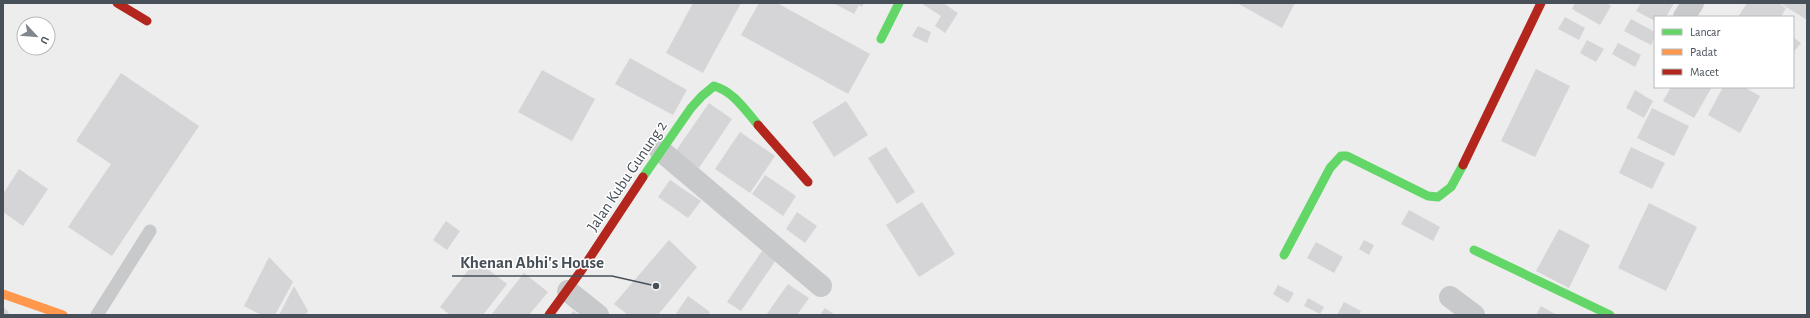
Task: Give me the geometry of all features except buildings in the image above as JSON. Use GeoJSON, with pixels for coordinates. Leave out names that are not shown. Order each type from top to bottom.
{"type":"FeatureCollection","features":[{"type":"Feature","properties":{"kind":"street"},"geometry":{"type":"LineString","coordinates":[[117,3],[147,21]]}},
{"type":"Feature","properties":{"kind":"street"},"geometry":{"type":"LineString","coordinates":[[881,39],[899,3]]}},
{"type":"Feature","properties":{"kind":"street"},"geometry":{"type":"LineString","coordinates":[[1284,255],[1330,168],[1340,156],[1347,156],[1428,196],[1438,197],[1444,194],[1451,187],[1471,151],[1541,3]]}},
{"type":"Feature","properties":{"kind":"street"},"geometry":{"type":"LineString","coordinates":[[1685,16],[1693,3]]}},
{"type":"Feature","properties":{"kind":"street","name":"Jalan Kubu Gunung 2"},"geometry":{"type":"LineString","coordinates":[[549,315],[568,291],[660,150],[703,93],[714,86],[722,88],[735,99],[808,182]]}},
{"type":"Feature","properties":{"kind":"street"},"geometry":{"type":"LineString","coordinates":[[660,150],[821,286]]}},
{"type":"Feature","properties":{"kind":"street"},"geometry":{"type":"LineString","coordinates":[[1474,250],[1610,315]]}},
{"type":"Feature","properties":{"kind":"street"},"geometry":{"type":"LineString","coordinates":[[568,291],[598,315]]}},
{"type":"Feature","properties":{"kind":"street"},"geometry":{"type":"LineString","coordinates":[[3,294],[63,315]]}},
{"type":"Feature","properties":{"kind":"street"},"geometry":{"type":"LineString","coordinates":[[1450,297],[1474,315]]}},
{"type":"Feature","properties":{"kind":"lane"},"geometry":{"type":"LineString","coordinates":[[96,315],[150,231]]}},
{"type":"Feature","properties":{"kind":"traffic: fast"},"geometry":{"type":"LineString","coordinates":[[881,39],[899,3]]}},
{"type":"Feature","properties":{"kind":"traffic: fast"},"geometry":{"type":"LineString","coordinates":[[643,177],[691,108],[714,86],[727,92],[733,97],[758,125]]}},
{"type":"Feature","properties":{"kind":"traffic: fast"},"geometry":{"type":"LineString","coordinates":[[1284,255],[1330,168],[1341,156],[1347,156],[1428,196],[1438,197],[1451,187],[1463,165]]}},
{"type":"Feature","properties":{"kind":"traffic: fast"},"geometry":{"type":"LineString","coordinates":[[1474,250],[1610,315]]}},
{"type":"Feature","properties":{"kind":"traffic: slow"},"geometry":{"type":"LineString","coordinates":[[3,294],[63,315]]}},
{"type":"Feature","properties":{"kind":"traffic: jam"},"geometry":{"type":"LineString","coordinates":[[117,3],[147,21]]}},
{"type":"Feature","properties":{"kind":"traffic: jam"},"geometry":{"type":"LineString","coordinates":[[1463,165],[1541,3]]}},
{"type":"Feature","properties":{"kind":"traffic: jam"},"geometry":{"type":"LineString","coordinates":[[758,125],[808,182]]}},
{"type":"Feature","properties":{"kind":"traffic: jam"},"geometry":{"type":"LineString","coordinates":[[549,315],[581,271],[643,177]]}},
{"type":"Feature","properties":{"kind":"place","name":"Khenan Abhi's House"},"geometry":{"type":"Point","coordinates":[656,286]}}]}
